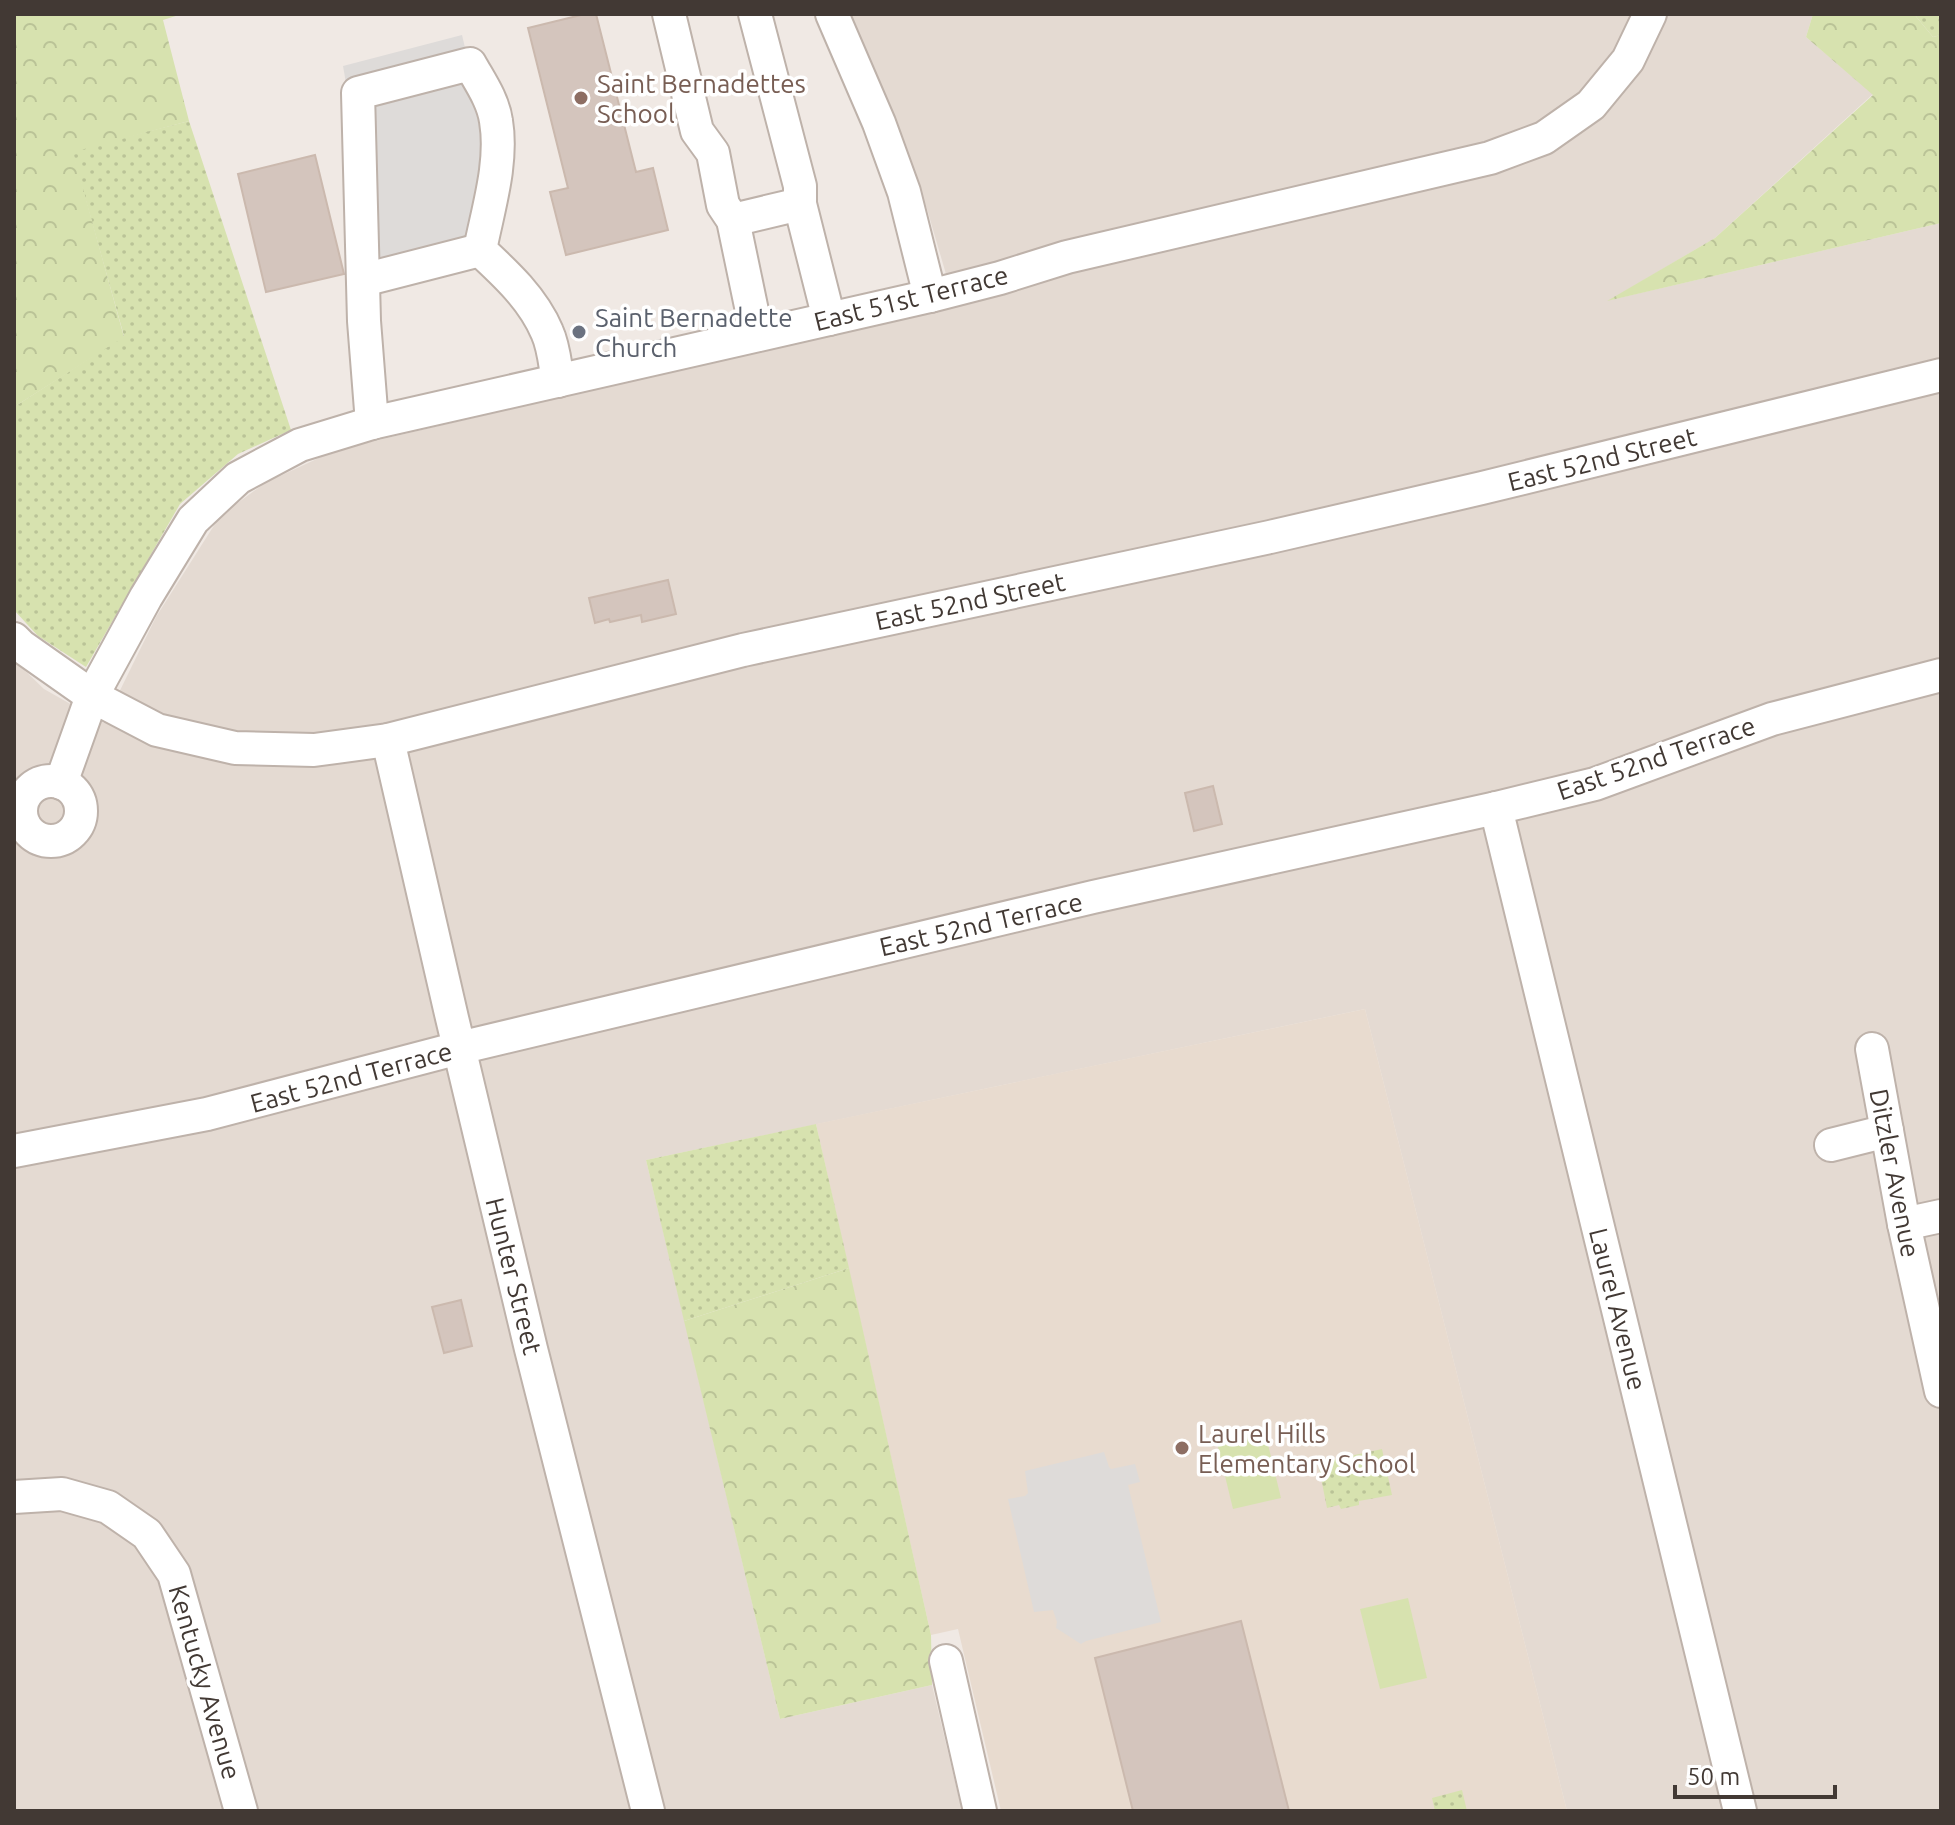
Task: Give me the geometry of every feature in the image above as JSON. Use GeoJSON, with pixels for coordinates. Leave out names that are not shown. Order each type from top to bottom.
{"type":"FeatureCollection","features":[{"type":"Feature","properties":{"kind":"street"},"geometry":{"type":"LineString","coordinates":[[669,14],[697,131],[713,153],[723,205],[733,220],[757,335]]}},
{"type":"Feature","properties":{"kind":"street"},"geometry":{"type":"LineString","coordinates":[[755,14],[800,186],[800,204],[829,319]]}},
{"type":"Feature","properties":{"kind":"street"},"geometry":{"type":"LineString","coordinates":[[832,14],[879,123],[904,192],[930,296]]}},
{"type":"Feature","properties":{"kind":"street","name":"East 51st Terrace"},"geometry":{"type":"LineString","coordinates":[[92,696],[146,597],[193,520],[238,478],[300,445],[372,423],[930,296],[1067,257],[1490,158],[1544,138],[1591,105],[1628,60],[1650,14]]}},
{"type":"Feature","properties":{"kind":"street"},"geometry":{"type":"LineString","coordinates":[[372,423],[364,321],[358,93],[470,64],[488,95],[496,120],[498,157],[480,250]]}},
{"type":"Feature","properties":{"kind":"street"},"geometry":{"type":"LineString","coordinates":[[733,220],[800,204]]}},
{"type":"Feature","properties":{"kind":"street"},"geometry":{"type":"LineString","coordinates":[[363,280],[480,250]]}},
{"type":"Feature","properties":{"kind":"street"},"geometry":{"type":"LineString","coordinates":[[480,250],[510,278],[534,308],[548,334],[558,381]]}},
{"type":"Feature","properties":{"kind":"street","name":"East 52nd Street"},"geometry":{"type":"LineString","coordinates":[[14,639],[92,696],[157,730],[235,748],[314,750],[388,740],[743,650],[1467,492],[1941,375]]}},
{"type":"Feature","properties":{"kind":"street","name":"East 52nd Terrace"},"geometry":{"type":"LineString","coordinates":[[14,1151],[207,1114],[459,1048],[1093,897],[1595,784],[1772,719],[1941,675]]}},
{"type":"Feature","properties":{"kind":"street"},"geometry":{"type":"LineString","coordinates":[[61,783],[92,696]]}},
{"type":"Feature","properties":{"kind":"street","name":"Hunter Street"},"geometry":{"type":"LineString","coordinates":[[388,740],[535,1364],[648,1811]]}},
{"type":"Feature","properties":{"kind":"street","name":"Laurel Avenue"},"geometry":{"type":"LineString","coordinates":[[1496,808],[1740,1811]]}},
{"type":"Feature","properties":{"kind":"street","name":"Ditzler Avenue"},"geometry":{"type":"LineString","coordinates":[[1872,1049],[1904,1224],[1941,1391]]}},
{"type":"Feature","properties":{"kind":"street"},"geometry":{"type":"LineString","coordinates":[[1831,1145],[1887,1131]]}},
{"type":"Feature","properties":{"kind":"street"},"geometry":{"type":"LineString","coordinates":[[1904,1224],[1941,1216]]}},
{"type":"Feature","properties":{"kind":"street","name":"Kentucky Avenue"},"geometry":{"type":"LineString","coordinates":[[14,1497],[62,1494],[108,1507],[147,1534],[174,1574],[241,1811]]}},
{"type":"Feature","properties":{"kind":"street"},"geometry":{"type":"LineString","coordinates":[[946,1661],[980,1811]]}},
{"type":"Feature","properties":{"kind":"shaded area"},"geometry":{"type":"Polygon","coordinates":[[[851,14],[1813,14],[1806,37],[1873,94],[1715,238],[1610,300],[1941,223],[1941,1811],[1567,1811],[1365,1009],[646,1160],[780,1719],[932,1685],[962,1811],[14,1811],[14,660],[44,689],[104,723],[156,617],[220,516],[265,483],[336,450],[955,305],[927,209],[851,14]]]}},
{"type":"Feature","properties":{"kind":"shaded area"},"geometry":{"type":"Polygon","coordinates":[[[462,35],[488,144],[471,238],[377,259],[343,66],[462,35]]]}},
{"type":"Feature","properties":{"kind":"shaded area","name":"Laurel Hills Elementary School"},"geometry":{"type":"Polygon","coordinates":[[[1365,1009],[1567,1811],[1001,1811],[958,1629],[931,1635],[816,1124],[1365,1009]]]}},
{"type":"Feature","properties":{"kind":"shaded area"},"geometry":{"type":"Polygon","coordinates":[[[1104,1452],[1111,1469],[1135,1464],[1140,1482],[1128,1485],[1161,1622],[1081,1644],[1056,1628],[1053,1610],[1034,1612],[1008,1499],[1028,1493],[1025,1471],[1104,1452]]]}},
{"type":"Feature","properties":{"kind":"green space"},"geometry":{"type":"Polygon","coordinates":[[[14,14],[182,14],[163,20],[189,121],[73,152],[124,337],[14,407],[14,14]]]}},
{"type":"Feature","properties":{"kind":"green space"},"geometry":{"type":"Polygon","coordinates":[[[1813,14],[1914,14],[1933,37],[1941,35],[1941,223],[1607,301],[1715,238],[1873,95],[1806,37],[1813,14]]]}},
{"type":"Feature","properties":{"kind":"green space"},"geometry":{"type":"Polygon","coordinates":[[[1914,14],[1941,14],[1941,35],[1933,37],[1914,14]]]}},
{"type":"Feature","properties":{"kind":"green space"},"geometry":{"type":"Polygon","coordinates":[[[189,121],[291,430],[238,454],[180,504],[86,667],[38,636],[14,610],[14,407],[124,336],[72,151],[189,121]]]}},
{"type":"Feature","properties":{"kind":"green space"},"geometry":{"type":"Polygon","coordinates":[[[816,1124],[849,1268],[684,1321],[646,1160],[816,1124]]]}},
{"type":"Feature","properties":{"kind":"green space"},"geometry":{"type":"Polygon","coordinates":[[[849,1268],[931,1635],[932,1685],[780,1719],[684,1321],[849,1268]]]}},
{"type":"Feature","properties":{"kind":"green space"},"geometry":{"type":"Polygon","coordinates":[[[1264,1428],[1281,1498],[1233,1509],[1216,1439],[1264,1428]]]}},
{"type":"Feature","properties":{"kind":"green space"},"geometry":{"type":"Polygon","coordinates":[[[1382,1449],[1392,1495],[1359,1501],[1359,1505],[1341,1509],[1339,1505],[1327,1508],[1318,1463],[1382,1449]]]}},
{"type":"Feature","properties":{"kind":"green space"},"geometry":{"type":"Polygon","coordinates":[[[1408,1598],[1427,1678],[1380,1689],[1360,1609],[1408,1598]]]}},
{"type":"Feature","properties":{"kind":"green space"},"geometry":{"type":"Polygon","coordinates":[[[1462,1790],[1467,1811],[1435,1811],[1432,1798],[1462,1790]]]}},
{"type":"Feature","properties":{"kind":"building","name":"Saint Bernadettes School"},"geometry":{"type":"Polygon","coordinates":[[[596,14],[636,172],[653,168],[668,230],[566,255],[550,192],[568,188],[528,28],[596,14]]]}},
{"type":"Feature","properties":{"kind":"building"},"geometry":{"type":"Polygon","coordinates":[[[315,155],[344,274],[266,292],[238,174],[315,155]]]}},
{"type":"Feature","properties":{"kind":"building"},"geometry":{"type":"Polygon","coordinates":[[[668,580],[676,614],[642,622],[641,615],[595,623],[589,598],[668,580]]]}},
{"type":"Feature","properties":{"kind":"building"},"geometry":{"type":"Polygon","coordinates":[[[1213,786],[1222,824],[1194,831],[1185,793],[1213,786]]]}},
{"type":"Feature","properties":{"kind":"building"},"geometry":{"type":"Polygon","coordinates":[[[461,1300],[472,1346],[444,1353],[432,1307],[461,1300]]]}},
{"type":"Feature","properties":{"kind":"building"},"geometry":{"type":"Polygon","coordinates":[[[1241,1621],[1289,1811],[1133,1811],[1095,1658],[1241,1621]]]}},
{"type":"Feature","properties":{"kind":"place","name":"Saint Bernadettes School"},"geometry":{"type":"Point","coordinates":[581,98]}},
{"type":"Feature","properties":{"kind":"place","name":"Saint Bernadette Church"},"geometry":{"type":"Point","coordinates":[579,332]}},
{"type":"Feature","properties":{"kind":"place","name":"Laurel Hills Elementary School"},"geometry":{"type":"Point","coordinates":[1182,1448]}}]}
